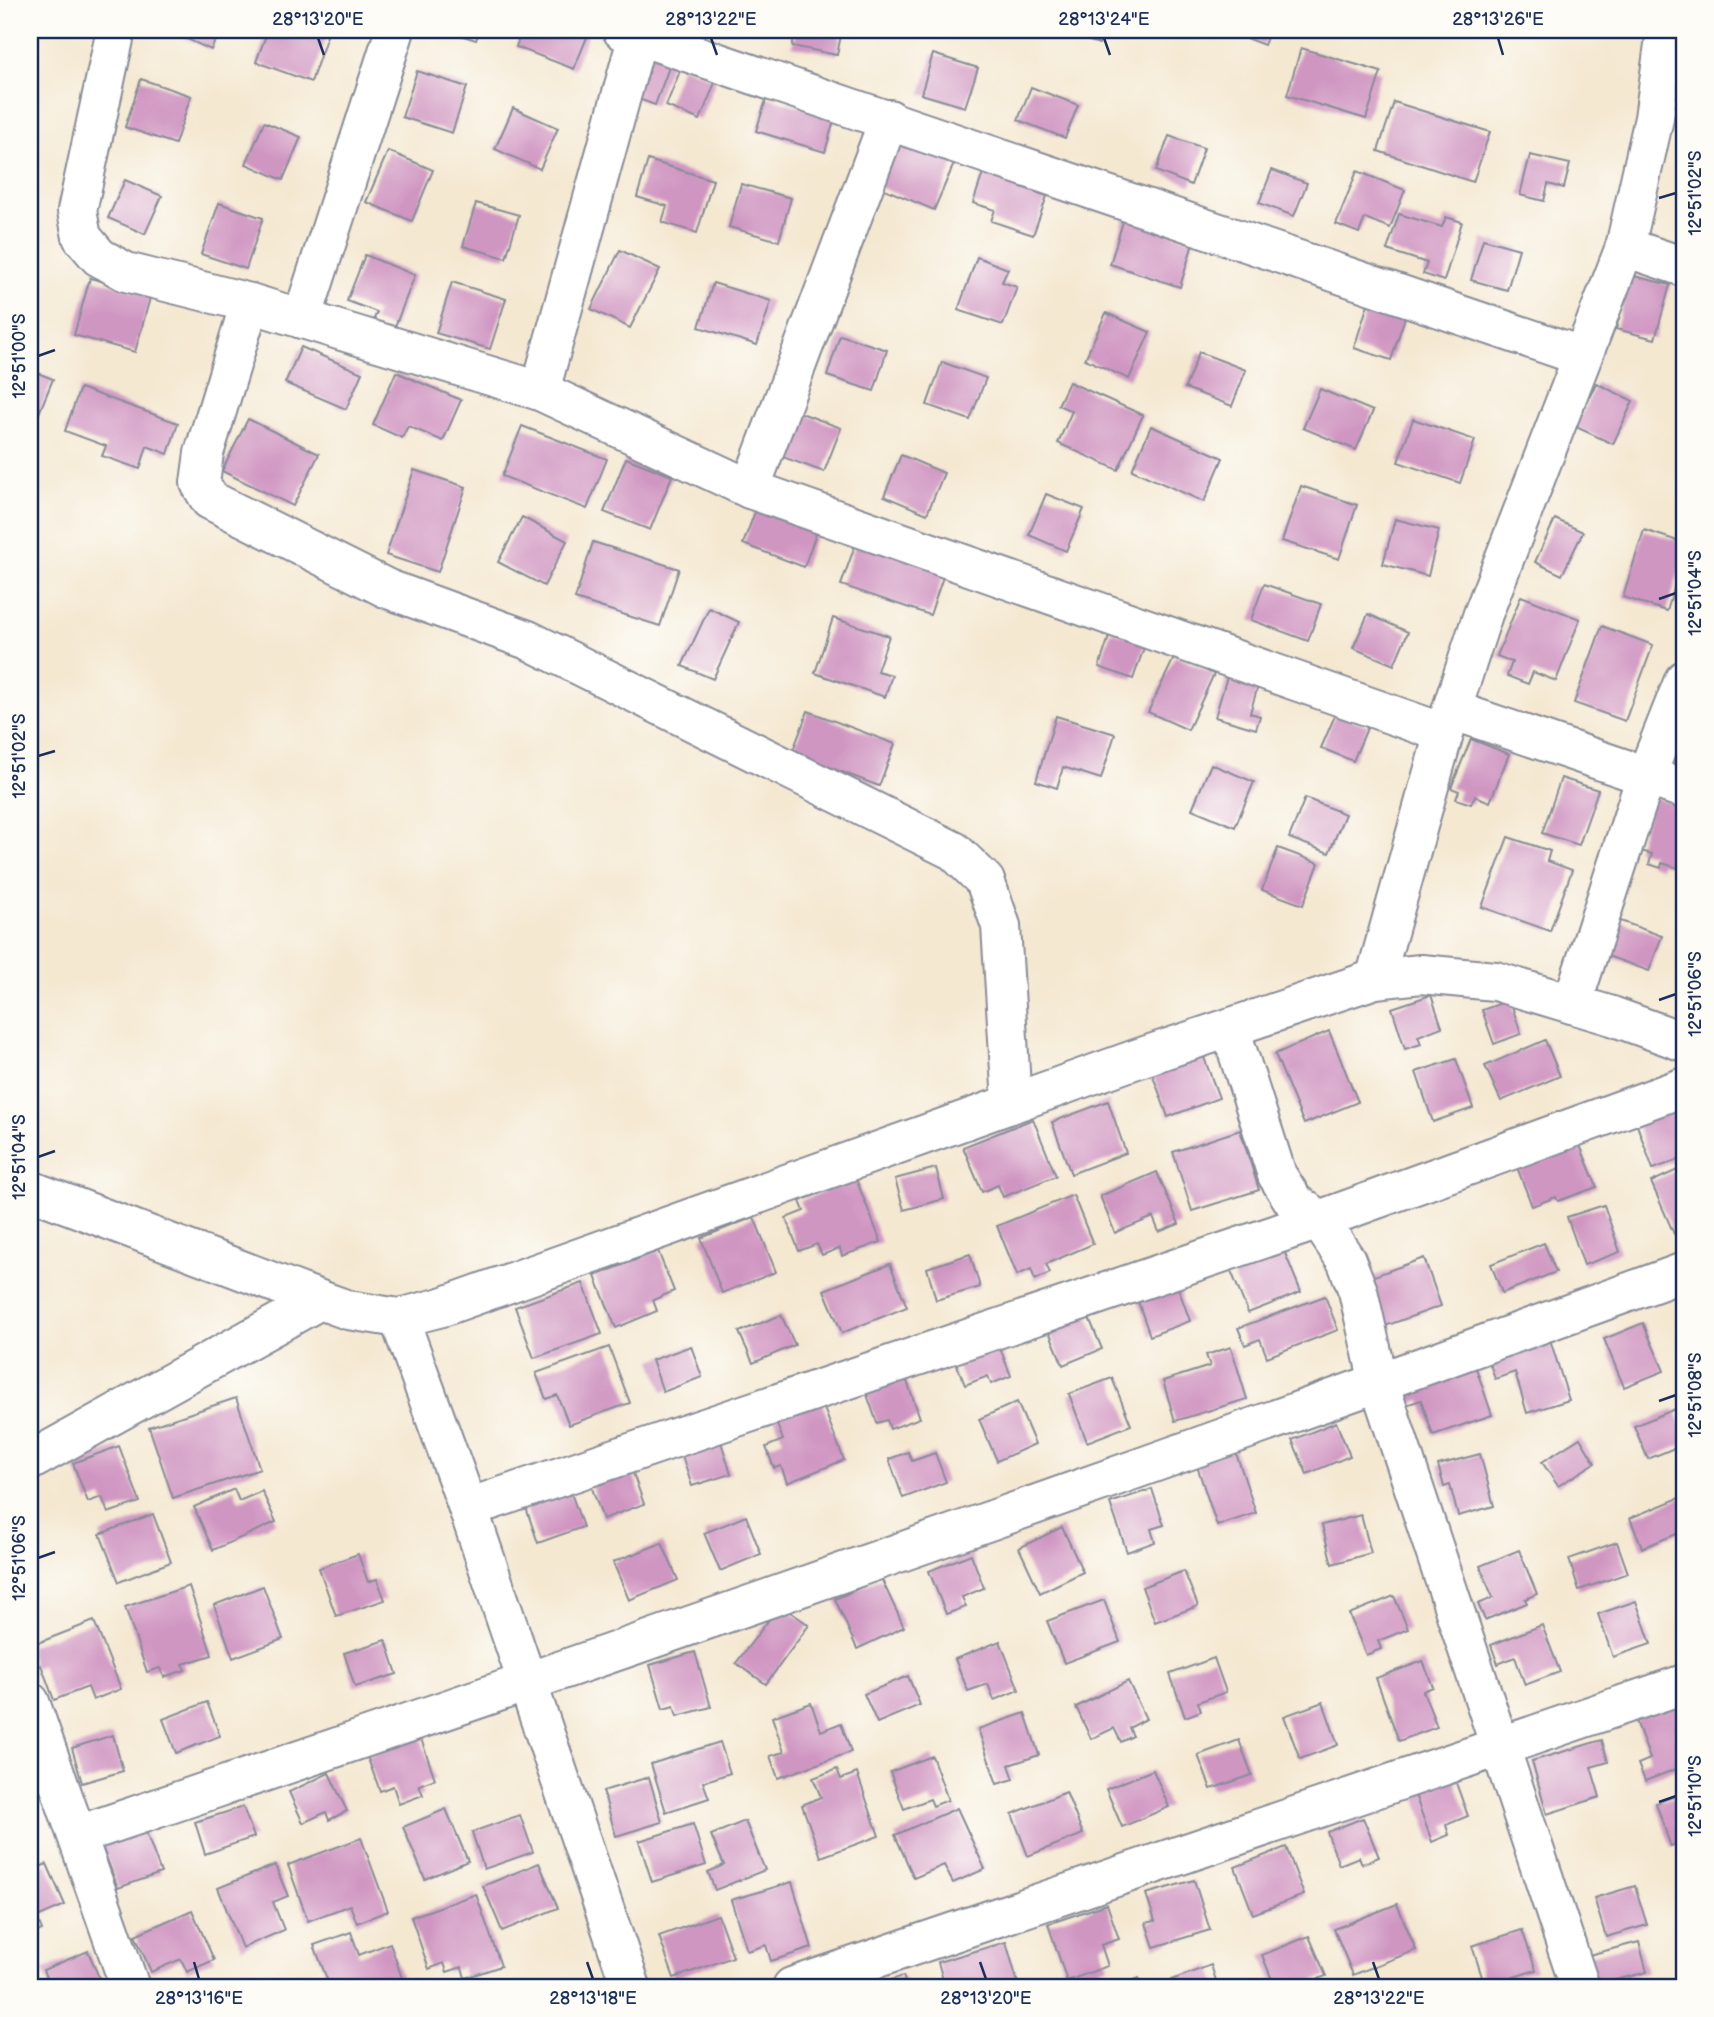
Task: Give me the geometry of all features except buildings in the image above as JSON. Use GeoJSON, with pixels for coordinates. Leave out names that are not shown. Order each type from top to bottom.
{"type":"FeatureCollection","features":[{"type":"Feature","properties":{"kind":"street"},"geometry":{"type":"LineString","coordinates":[[116,30],[77,211],[82,237],[99,257],[126,272],[250,303],[540,391],[750,489],[1448,722],[1646,776],[1684,789]]}},
{"type":"Feature","properties":{"kind":"street"},"geometry":{"type":"LineString","coordinates":[[302,319],[395,30]]}},
{"type":"Feature","properties":{"kind":"street"},"geometry":{"type":"LineString","coordinates":[[1375,979],[1448,722],[1483,614],[1625,247],[1654,118],[1666,30]]}},
{"type":"Feature","properties":{"kind":"street"},"geometry":{"type":"LineString","coordinates":[[540,391],[630,32],[1581,356]]}},
{"type":"Feature","properties":{"kind":"street"},"geometry":{"type":"LineString","coordinates":[[750,489],[889,119]]}},
{"type":"Feature","properties":{"kind":"street"},"geometry":{"type":"LineString","coordinates":[[1625,247],[1684,267]]}},
{"type":"Feature","properties":{"kind":"street"},"geometry":{"type":"LineString","coordinates":[[250,303],[204,453],[200,483],[210,500],[388,590],[528,640],[954,851],[985,881],[1001,926],[1012,1103]]}},
{"type":"Feature","properties":{"kind":"street"},"geometry":{"type":"LineString","coordinates":[[1573,1004],[1646,776],[1684,680]]}},
{"type":"Feature","properties":{"kind":"street"},"geometry":{"type":"LineString","coordinates":[[30,1190],[348,1310],[399,1318],[442,1307],[1012,1103],[1375,979],[1421,974],[1495,981],[1684,1042]]}},
{"type":"Feature","properties":{"kind":"street"},"geometry":{"type":"LineString","coordinates":[[1230,1028],[1277,1175],[1294,1202],[1319,1220],[1346,1260],[1358,1292],[1379,1383],[1580,1987]]}},
{"type":"Feature","properties":{"kind":"street"},"geometry":{"type":"LineString","coordinates":[[468,1508],[1319,1220],[1684,1087]]}},
{"type":"Feature","properties":{"kind":"street"},"geometry":{"type":"LineString","coordinates":[[78,1835],[527,1684],[1379,1383],[1684,1272]]}},
{"type":"Feature","properties":{"kind":"street"},"geometry":{"type":"LineString","coordinates":[[30,1461],[320,1300]]}},
{"type":"Feature","properties":{"kind":"street"},"geometry":{"type":"LineString","coordinates":[[399,1318],[468,1508],[631,1987]]}},
{"type":"Feature","properties":{"kind":"street"},"geometry":{"type":"LineString","coordinates":[[792,1987],[1684,1684]]}},
{"type":"Feature","properties":{"kind":"street"},"geometry":{"type":"LineString","coordinates":[[30,1702],[130,1987]]}}]}
